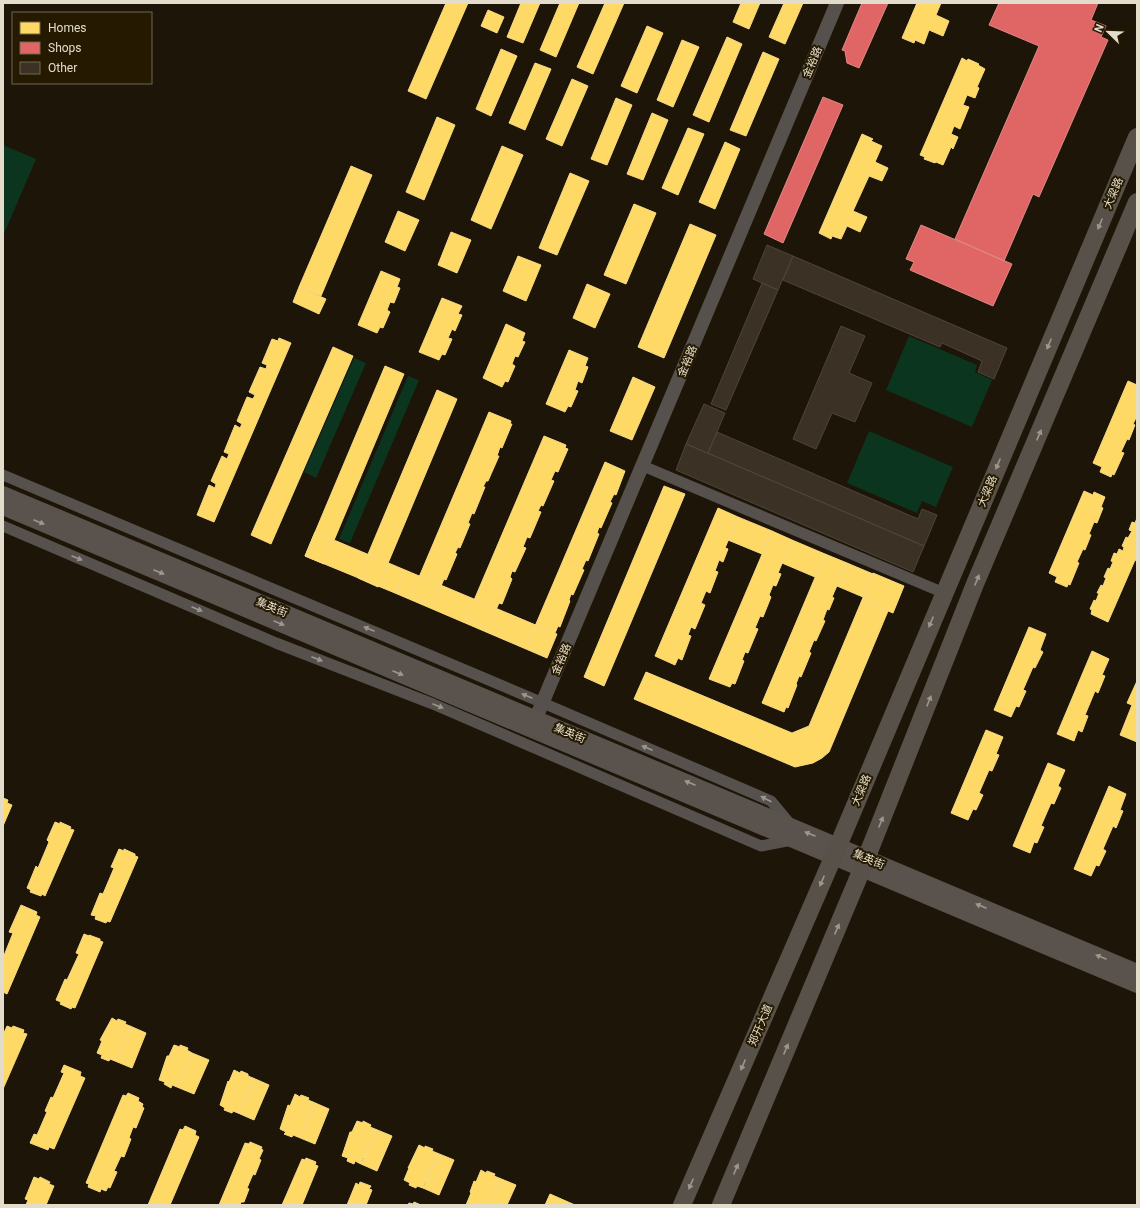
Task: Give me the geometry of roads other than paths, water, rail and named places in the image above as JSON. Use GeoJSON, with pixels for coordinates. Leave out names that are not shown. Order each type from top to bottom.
{"type":"FeatureCollection","features":[{"type":"Feature","properties":{"kind":"main road","name":"大梁路"},"geometry":{"type":"LineString","coordinates":[[835,851],[1137,137]]}},
{"type":"Feature","properties":{"kind":"main road"},"geometry":{"type":"LineString","coordinates":[[720,1205],[864,863],[975,584],[1137,202]]}},
{"type":"Feature","properties":{"kind":"main road","name":"集英街"},"geometry":{"type":"LineString","coordinates":[[3,494],[536,718],[793,833]]}},
{"type":"Feature","properties":{"kind":"main road","name":"集英街"},"geometry":{"type":"LineString","coordinates":[[3,507],[864,863],[1137,972]]}},
{"type":"Feature","properties":{"kind":"main road","name":"郑开大道"},"geometry":{"type":"LineString","coordinates":[[682,1205],[835,851]]}},
{"type":"Feature","properties":{"kind":"main road","name":"集英街"},"geometry":{"type":"LineString","coordinates":[[864,863],[1137,985]]}},
{"type":"Feature","properties":{"kind":"street","name":"金裕路"},"geometry":{"type":"LineString","coordinates":[[536,718],[837,3]]}},
{"type":"Feature","properties":{"kind":"street"},"geometry":{"type":"LineString","coordinates":[[642,466],[944,592]]}},
{"type":"Feature","properties":{"kind":"street"},"geometry":{"type":"LineString","coordinates":[[3,475],[543,702],[771,801],[793,833],[761,846],[433,704],[276,643],[3,526]]}}]}
